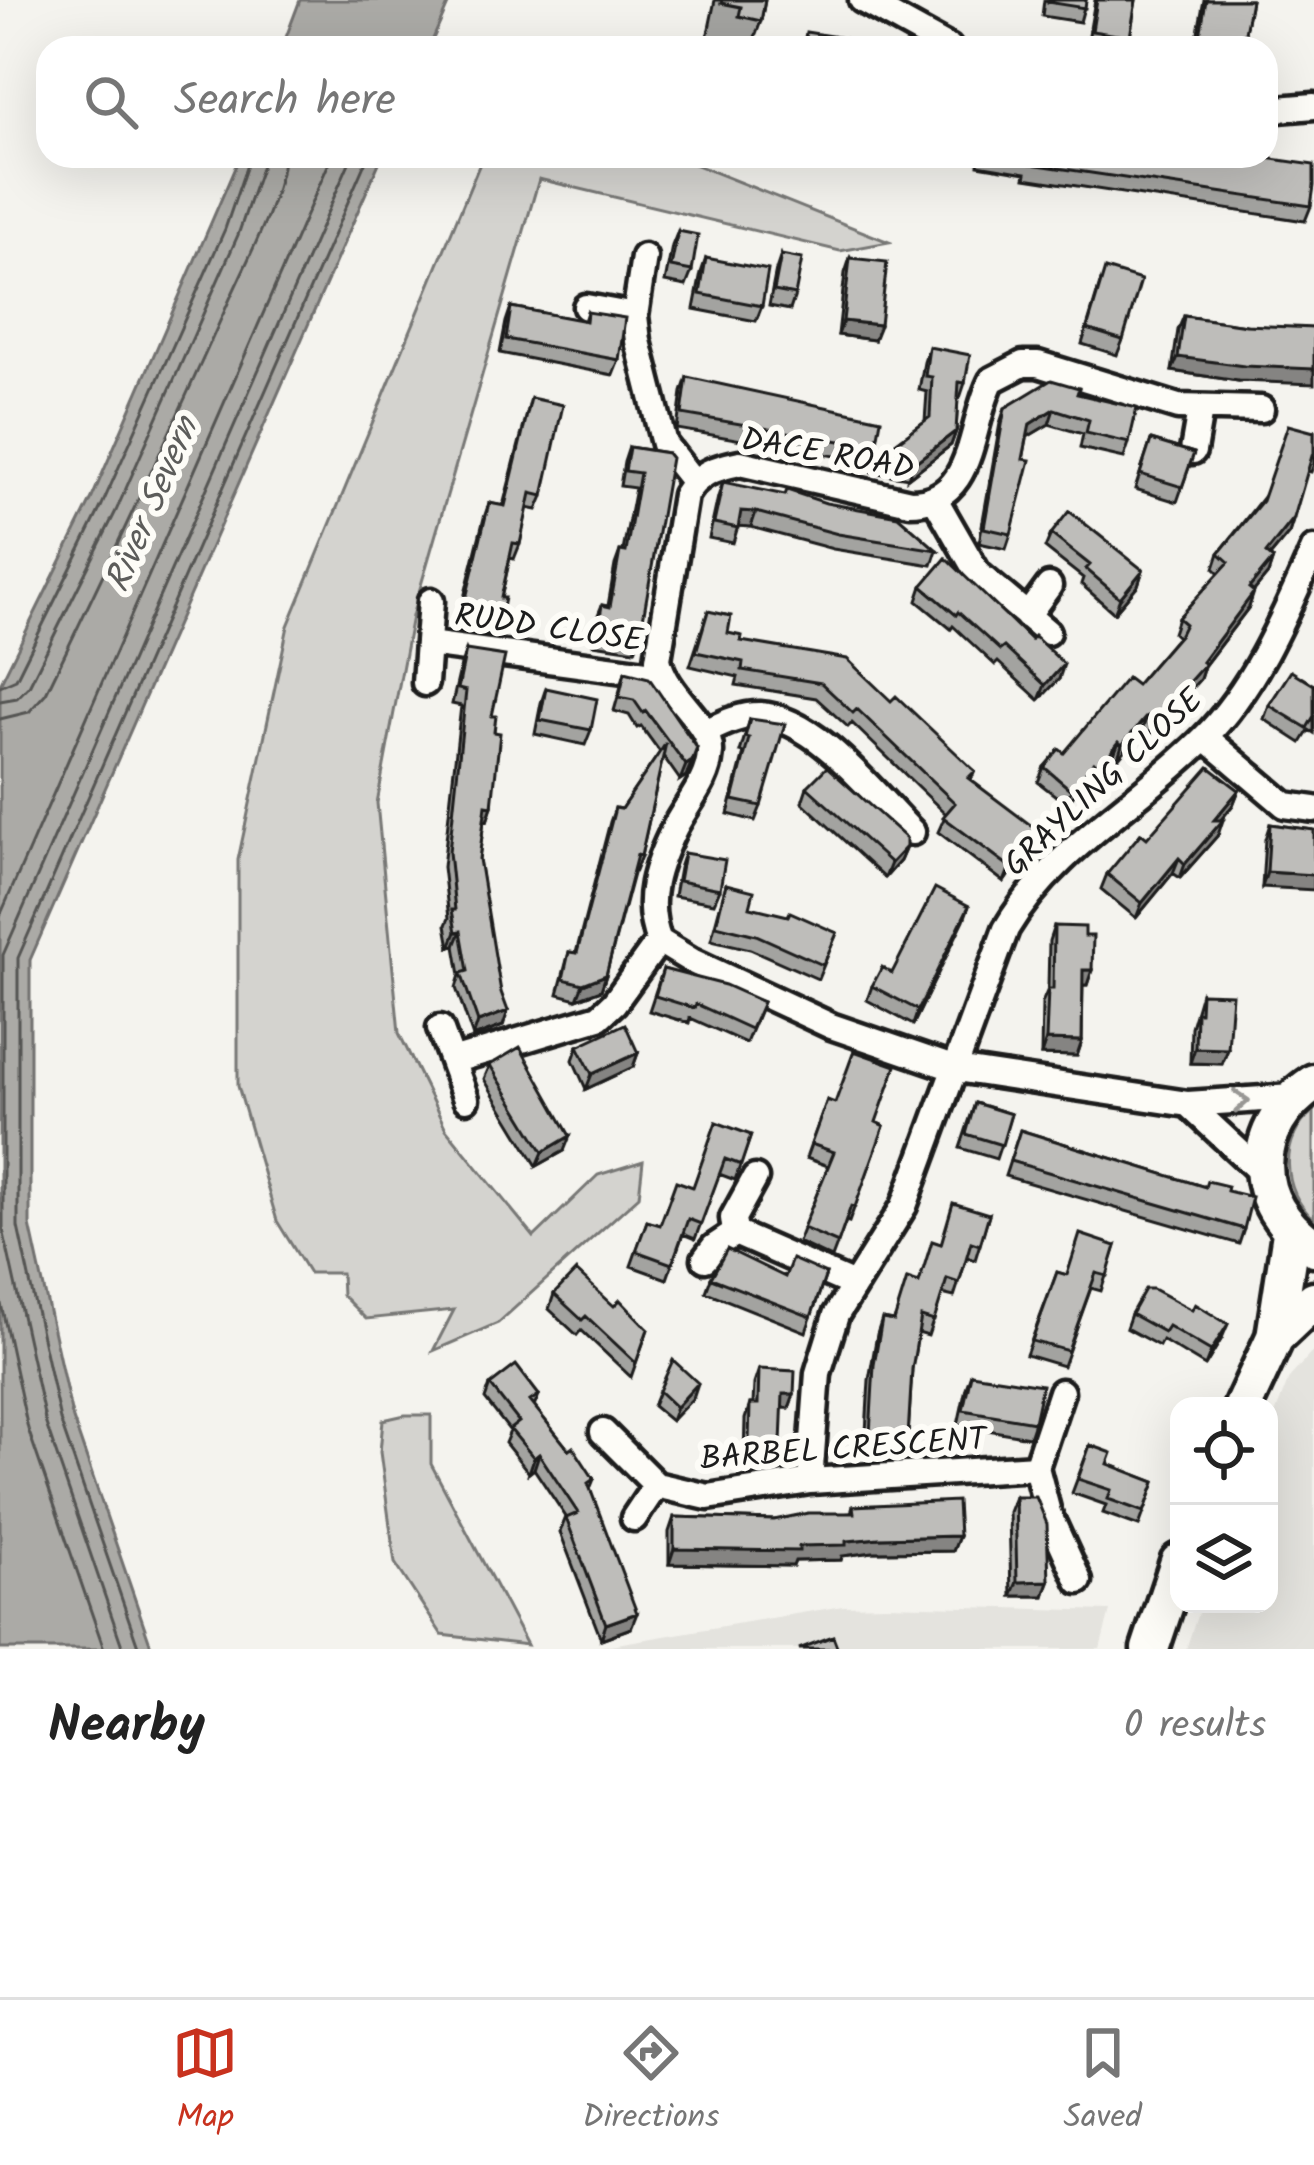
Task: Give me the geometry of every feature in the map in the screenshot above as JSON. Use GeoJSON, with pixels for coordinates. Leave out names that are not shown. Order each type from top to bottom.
{"type":"FeatureCollection","features":[{"type":"Feature","properties":{"kind":"main road"},"geometry":{"type":"LineString","coordinates":[[1247,1397],[1275,1336],[1302,1240],[1272,1205],[1264,1175],[1266,1143],[1280,1113],[1304,1090]]}},
{"type":"Feature","properties":{"kind":"main road"},"geometry":{"type":"LineString","coordinates":[[1275,1336],[1314,1300]]}},
{"type":"Feature","properties":{"kind":"main road"},"geometry":{"type":"LineString","coordinates":[[1150,1649],[1170,1589]]}},
{"type":"Feature","properties":{"kind":"street"},"geometry":{"type":"LineString","coordinates":[[862,0],[927,36]]}},
{"type":"Feature","properties":{"kind":"street"},"geometry":{"type":"LineString","coordinates":[[1278,109],[1314,106]]}},
{"type":"Feature","properties":{"kind":"street"},"geometry":{"type":"LineString","coordinates":[[644,257],[635,316],[638,341],[664,444],[694,481],[685,495],[658,645],[661,675],[674,697],[707,731],[708,767],[675,828],[649,902],[659,941],[831,1026],[956,1069],[1189,1104],[1304,1090]]}},
{"type":"Feature","properties":{"kind":"street"},"geometry":{"type":"LineString","coordinates":[[586,307],[635,316]]}},
{"type":"Feature","properties":{"kind":"street","name":"DACE ROAD"},"geometry":{"type":"LineString","coordinates":[[694,481],[714,468],[740,464],[910,502],[935,499],[962,476],[992,380],[1022,364],[1038,364],[1149,400],[1200,410],[1261,409]]}},
{"type":"Feature","properties":{"kind":"street"},"geometry":{"type":"LineString","coordinates":[[1193,451],[1200,410]]}},
{"type":"Feature","properties":{"kind":"street"},"geometry":{"type":"LineString","coordinates":[[935,499],[978,574],[1037,624],[1049,586]]}},
{"type":"Feature","properties":{"kind":"street","name":"GRAYLING CLOSE"},"geometry":{"type":"LineString","coordinates":[[810,1481],[818,1372],[836,1315],[904,1206],[1006,928],[1047,874],[1205,737],[1250,680],[1314,549]]}},
{"type":"Feature","properties":{"kind":"street","name":"RUDD CLOSE"},"geometry":{"type":"LineString","coordinates":[[425,683],[431,601]]}},
{"type":"Feature","properties":{"kind":"street","name":"RUDD CLOSE"},"geometry":{"type":"LineString","coordinates":[[428,644],[661,675]]}},
{"type":"Feature","properties":{"kind":"street"},"geometry":{"type":"LineString","coordinates":[[707,731],[736,718],[760,716],[783,719],[807,730],[912,832]]}},
{"type":"Feature","properties":{"kind":"street"},"geometry":{"type":"LineString","coordinates":[[1205,737],[1285,805],[1314,809]]}},
{"type":"Feature","properties":{"kind":"street"},"geometry":{"type":"LineString","coordinates":[[452,1061],[599,1017],[659,941]]}},
{"type":"Feature","properties":{"kind":"street"},"geometry":{"type":"LineString","coordinates":[[440,1028],[466,1099]]}},
{"type":"Feature","properties":{"kind":"street"},"geometry":{"type":"LineString","coordinates":[[1189,1104],[1264,1175]]}},
{"type":"Feature","properties":{"kind":"street"},"geometry":{"type":"LineString","coordinates":[[735,1233],[734,1218],[754,1178]]}},
{"type":"Feature","properties":{"kind":"street"},"geometry":{"type":"LineString","coordinates":[[735,1233],[854,1285]]}},
{"type":"Feature","properties":{"kind":"street"},"geometry":{"type":"LineString","coordinates":[[705,1259],[735,1233]]}},
{"type":"Feature","properties":{"kind":"street","name":"BARBEL CRESCENT"},"geometry":{"type":"LineString","coordinates":[[1061,1392],[1036,1467],[1048,1513],[1079,1581]]}},
{"type":"Feature","properties":{"kind":"street","name":"BARBEL CRESCENT"},"geometry":{"type":"LineString","coordinates":[[603,1432],[656,1485],[709,1497],[810,1481],[1036,1467]]}},
{"type":"Feature","properties":{"kind":"street","name":"BARBEL CRESCENT"},"geometry":{"type":"LineString","coordinates":[[634,1518],[656,1485]]}},
{"type":"Feature","properties":{"kind":"shaded area"},"geometry":{"type":"Polygon","coordinates":[[[478,168],[704,168],[889,242],[840,251],[539,179],[412,616],[377,803],[399,1033],[446,1129],[534,1237],[598,1175],[643,1161],[639,1196],[498,1323],[433,1351],[454,1310],[366,1319],[342,1295],[341,1273],[309,1273],[277,1221],[238,1086],[238,860],[288,626],[478,168]]]}},
{"type":"Feature","properties":{"kind":"shaded area"},"geometry":{"type":"Polygon","coordinates":[[[1314,1110],[1314,1220],[1295,1194],[1288,1165],[1295,1135],[1314,1110]]]}},
{"type":"Feature","properties":{"kind":"shaded area"},"geometry":{"type":"Polygon","coordinates":[[[1314,1350],[1314,1649],[1186,1649],[1198,1613],[1278,1613],[1278,1407],[1289,1378],[1314,1350]]]}},
{"type":"Feature","properties":{"kind":"shaded area"},"geometry":{"type":"Polygon","coordinates":[[[431,1415],[431,1464],[527,1645],[442,1635],[395,1563],[380,1452],[383,1420],[431,1415]]]}},
{"type":"Feature","properties":{"kind":"shaded area"},"geometry":{"type":"Polygon","coordinates":[[[843,1606],[1110,1611],[1100,1649],[587,1649],[843,1606]]]}},
{"type":"Feature","properties":{"kind":"water"},"geometry":{"type":"Polygon","coordinates":[[[300,0],[450,0],[434,36],[286,36],[300,0]]]}},
{"type":"Feature","properties":{"kind":"water","name":"River Severn"},"geometry":{"type":"Polygon","coordinates":[[[235,168],[377,168],[30,960],[30,1225],[72,1416],[152,1649],[0,1649],[0,684],[91,500],[235,168]]]}},
{"type":"Feature","properties":{"kind":"building"},"geometry":{"type":"Polygon","coordinates":[[[722,0],[765,0],[761,21],[739,16],[741,7],[722,0]]]}},
{"type":"Feature","properties":{"kind":"building"},"geometry":{"type":"Polygon","coordinates":[[[1047,0],[1086,0],[1085,8],[1047,0]]]}},
{"type":"Feature","properties":{"kind":"building"},"geometry":{"type":"Polygon","coordinates":[[[1097,0],[1136,0],[1130,36],[1092,31],[1097,0]]]}},
{"type":"Feature","properties":{"kind":"building"},"geometry":{"type":"Polygon","coordinates":[[[1206,0],[1251,0],[1244,36],[1200,36],[1206,0]]]}},
{"type":"Feature","properties":{"kind":"building"},"geometry":{"type":"Polygon","coordinates":[[[1278,160],[1314,165],[1311,206],[1058,168],[1278,168],[1278,160]]]}},
{"type":"Feature","properties":{"kind":"building"},"geometry":{"type":"Polygon","coordinates":[[[678,231],[698,235],[692,271],[671,267],[678,231]]]}},
{"type":"Feature","properties":{"kind":"building"},"geometry":{"type":"Polygon","coordinates":[[[781,255],[802,259],[795,295],[774,291],[781,255]]]}},
{"type":"Feature","properties":{"kind":"building"},"geometry":{"type":"Polygon","coordinates":[[[706,258],[768,270],[762,306],[700,294],[706,258]]]}},
{"type":"Feature","properties":{"kind":"building"},"geometry":{"type":"Polygon","coordinates":[[[850,258],[887,262],[880,325],[843,321],[850,258]]]}},
{"type":"Feature","properties":{"kind":"building"},"geometry":{"type":"Polygon","coordinates":[[[1105,269],[1141,280],[1123,340],[1087,329],[1105,269]]]}},
{"type":"Feature","properties":{"kind":"building"},"geometry":{"type":"Polygon","coordinates":[[[511,307],[586,321],[587,312],[625,318],[619,360],[506,339],[511,307]]]}},
{"type":"Feature","properties":{"kind":"building"},"geometry":{"type":"Polygon","coordinates":[[[1184,316],[1314,328],[1314,369],[1178,357],[1184,316]]]}},
{"type":"Feature","properties":{"kind":"building"},"geometry":{"type":"Polygon","coordinates":[[[929,347],[970,355],[965,383],[959,382],[956,431],[913,464],[877,457],[930,417],[932,377],[925,376],[929,347]]]}},
{"type":"Feature","properties":{"kind":"building"},"geometry":{"type":"Polygon","coordinates":[[[687,377],[881,419],[876,447],[682,414],[687,377]]]}},
{"type":"Feature","properties":{"kind":"building"},"geometry":{"type":"Polygon","coordinates":[[[1051,380],[1079,388],[1077,394],[1137,408],[1129,443],[1086,433],[1089,420],[1054,409],[1030,424],[1023,459],[1030,460],[1011,534],[984,528],[1005,408],[1051,380]]]}},
{"type":"Feature","properties":{"kind":"building"},"geometry":{"type":"Polygon","coordinates":[[[531,398],[563,405],[543,496],[531,493],[520,544],[513,543],[500,622],[462,615],[489,503],[505,506],[531,398]]]}},
{"type":"Feature","properties":{"kind":"building"},"geometry":{"type":"Polygon","coordinates":[[[1288,425],[1314,432],[1314,457],[1294,518],[1266,553],[1273,559],[1249,588],[1254,592],[1202,662],[1205,664],[1154,721],[1147,716],[1099,767],[1094,762],[1071,790],[1044,767],[1059,749],[1064,753],[1127,678],[1136,685],[1180,634],[1185,624],[1178,618],[1229,562],[1219,553],[1262,501],[1288,425]]]}},
{"type":"Feature","properties":{"kind":"building"},"geometry":{"type":"Polygon","coordinates":[[[1151,440],[1194,453],[1182,487],[1140,474],[1151,440]]]}},
{"type":"Feature","properties":{"kind":"building"},"geometry":{"type":"Polygon","coordinates":[[[629,447],[667,453],[671,458],[640,636],[598,629],[602,605],[610,607],[620,551],[626,552],[640,473],[625,471],[629,447]]]}},
{"type":"Feature","properties":{"kind":"building"},"geometry":{"type":"Polygon","coordinates":[[[723,482],[785,495],[787,490],[826,503],[898,516],[937,550],[838,534],[756,512],[741,511],[738,528],[714,523],[723,482]]]}},
{"type":"Feature","properties":{"kind":"building"},"geometry":{"type":"Polygon","coordinates":[[[1069,511],[1143,570],[1120,598],[1086,569],[1090,565],[1051,534],[1069,511]]]}},
{"type":"Feature","properties":{"kind":"building"},"geometry":{"type":"Polygon","coordinates":[[[946,558],[1031,640],[1034,636],[1064,664],[1045,685],[1004,647],[1000,650],[922,586],[946,558]]]}},
{"type":"Feature","properties":{"kind":"building"},"geometry":{"type":"Polygon","coordinates":[[[708,611],[731,616],[728,633],[742,636],[741,641],[847,659],[891,701],[896,696],[975,771],[968,778],[1036,829],[1010,867],[943,817],[955,803],[857,709],[853,713],[821,683],[742,670],[743,662],[696,652],[708,611]]]}},
{"type":"Feature","properties":{"kind":"building"},"geometry":{"type":"Polygon","coordinates":[[[466,650],[505,656],[492,716],[496,716],[494,732],[500,733],[492,806],[486,805],[479,859],[508,1011],[478,1022],[461,973],[468,971],[452,910],[449,852],[466,691],[458,689],[466,650]]]}},
{"type":"Feature","properties":{"kind":"building"},"geometry":{"type":"Polygon","coordinates":[[[1291,671],[1314,685],[1314,716],[1307,728],[1269,705],[1291,671]]]}},
{"type":"Feature","properties":{"kind":"building"},"geometry":{"type":"Polygon","coordinates":[[[625,672],[649,678],[697,748],[692,761],[686,765],[634,700],[619,697],[625,672]]]}},
{"type":"Feature","properties":{"kind":"building"},"geometry":{"type":"Polygon","coordinates":[[[546,688],[597,699],[591,730],[540,720],[546,688]]]}},
{"type":"Feature","properties":{"kind":"building"},"geometry":{"type":"Polygon","coordinates":[[[750,719],[785,724],[761,806],[733,800],[750,719]]]}},
{"type":"Feature","properties":{"kind":"building"},"geometry":{"type":"Polygon","coordinates":[[[666,743],[641,856],[637,855],[606,975],[583,984],[563,979],[569,952],[577,953],[615,808],[621,809],[666,743]]]}},
{"type":"Feature","properties":{"kind":"building"},"geometry":{"type":"Polygon","coordinates":[[[827,767],[906,838],[906,847],[891,863],[807,787],[827,767]]]}},
{"type":"Feature","properties":{"kind":"building"},"geometry":{"type":"Polygon","coordinates":[[[1209,767],[1239,790],[1214,820],[1223,820],[1185,864],[1179,858],[1142,903],[1107,874],[1141,833],[1147,838],[1209,767]]]}},
{"type":"Feature","properties":{"kind":"building"},"geometry":{"type":"Polygon","coordinates":[[[1270,824],[1314,830],[1314,875],[1267,872],[1270,824]]]}},
{"type":"Feature","properties":{"kind":"building"},"geometry":{"type":"Polygon","coordinates":[[[684,853],[725,860],[720,889],[679,881],[684,853]]]}},
{"type":"Feature","properties":{"kind":"building"},"geometry":{"type":"Polygon","coordinates":[[[726,884],[754,891],[750,907],[788,916],[790,912],[837,933],[823,965],[756,935],[716,925],[726,884]]]}},
{"type":"Feature","properties":{"kind":"building"},"geometry":{"type":"Polygon","coordinates":[[[935,888],[969,906],[918,1010],[872,986],[882,967],[892,973],[935,888]]]}},
{"type":"Feature","properties":{"kind":"building"},"geometry":{"type":"Polygon","coordinates":[[[1054,926],[1085,927],[1085,936],[1093,936],[1092,970],[1083,970],[1082,1041],[1046,1040],[1054,926]]]}},
{"type":"Feature","properties":{"kind":"building"},"geometry":{"type":"Polygon","coordinates":[[[663,969],[725,985],[763,1002],[751,1029],[696,1004],[694,1008],[655,996],[663,969]]]}},
{"type":"Feature","properties":{"kind":"building"},"geometry":{"type":"Polygon","coordinates":[[[1201,993],[1232,994],[1228,1049],[1195,1048],[1201,993]]]}},
{"type":"Feature","properties":{"kind":"building"},"geometry":{"type":"Polygon","coordinates":[[[625,1024],[638,1053],[592,1074],[578,1046],[625,1024]]]}},
{"type":"Feature","properties":{"kind":"building"},"geometry":{"type":"Polygon","coordinates":[[[520,1047],[570,1136],[543,1152],[490,1065],[520,1047]]]}},
{"type":"Feature","properties":{"kind":"building"},"geometry":{"type":"Polygon","coordinates":[[[854,1051],[896,1066],[876,1122],[884,1126],[838,1243],[803,1228],[834,1152],[811,1144],[827,1100],[835,1103],[854,1051]]]}},
{"type":"Feature","properties":{"kind":"building"},"geometry":{"type":"Polygon","coordinates":[[[975,1103],[1011,1114],[1002,1145],[966,1134],[975,1103]]]}},
{"type":"Feature","properties":{"kind":"building"},"geometry":{"type":"Polygon","coordinates":[[[716,1122],[751,1135],[741,1165],[725,1159],[701,1224],[688,1219],[672,1264],[636,1251],[647,1221],[660,1225],[676,1181],[693,1187],[716,1122]]]}},
{"type":"Feature","properties":{"kind":"building"},"geometry":{"type":"Polygon","coordinates":[[[1020,1130],[1205,1187],[1207,1181],[1228,1186],[1227,1191],[1252,1197],[1244,1229],[1010,1161],[1020,1130]]]}},
{"type":"Feature","properties":{"kind":"building"},"geometry":{"type":"Polygon","coordinates":[[[953,1203],[989,1214],[980,1245],[971,1242],[959,1283],[947,1279],[934,1321],[921,1317],[908,1437],[870,1435],[882,1319],[894,1321],[907,1279],[919,1283],[932,1241],[941,1244],[953,1203]]]}},
{"type":"Feature","properties":{"kind":"building"},"geometry":{"type":"Polygon","coordinates":[[[1080,1234],[1116,1246],[1107,1276],[1096,1273],[1068,1351],[1032,1341],[1057,1272],[1067,1275],[1080,1234]]]}},
{"type":"Feature","properties":{"kind":"building"},"geometry":{"type":"Polygon","coordinates":[[[727,1249],[785,1277],[792,1259],[826,1274],[811,1317],[711,1278],[727,1249]]]}},
{"type":"Feature","properties":{"kind":"building"},"geometry":{"type":"Polygon","coordinates":[[[576,1271],[614,1306],[620,1300],[648,1329],[636,1363],[586,1316],[582,1320],[554,1294],[576,1271]]]}},
{"type":"Feature","properties":{"kind":"building"},"geometry":{"type":"Polygon","coordinates":[[[1145,1289],[1192,1310],[1195,1304],[1228,1324],[1211,1351],[1168,1326],[1164,1332],[1131,1314],[1145,1289]]]}},
{"type":"Feature","properties":{"kind":"building"},"geometry":{"type":"Polygon","coordinates":[[[673,1360],[698,1383],[676,1407],[659,1391],[673,1360]]]}},
{"type":"Feature","properties":{"kind":"building"},"geometry":{"type":"Polygon","coordinates":[[[516,1365],[539,1395],[530,1401],[569,1450],[573,1447],[594,1479],[588,1483],[637,1613],[606,1624],[566,1518],[578,1513],[539,1454],[534,1458],[510,1429],[519,1422],[490,1385],[516,1365]]]}},
{"type":"Feature","properties":{"kind":"building"},"geometry":{"type":"Polygon","coordinates":[[[759,1369],[795,1371],[794,1394],[783,1394],[781,1443],[749,1442],[750,1404],[758,1404],[759,1369]]]}},
{"type":"Feature","properties":{"kind":"building"},"geometry":{"type":"Polygon","coordinates":[[[971,1374],[1042,1385],[1034,1422],[963,1410],[971,1374]]]}},
{"type":"Feature","properties":{"kind":"building"},"geometry":{"type":"Polygon","coordinates":[[[1090,1445],[1112,1453],[1108,1464],[1155,1482],[1144,1512],[1108,1499],[1111,1490],[1078,1479],[1090,1445]]]}},
{"type":"Feature","properties":{"kind":"building"},"geometry":{"type":"Polygon","coordinates":[[[1015,1497],[1036,1497],[1047,1524],[1049,1581],[1017,1582],[1015,1497]]]}},
{"type":"Feature","properties":{"kind":"building"},"geometry":{"type":"Polygon","coordinates":[[[957,1501],[959,1536],[846,1541],[846,1545],[799,1546],[799,1551],[674,1549],[674,1517],[774,1520],[808,1513],[854,1513],[853,1506],[957,1501]]]}},
{"type":"Feature","properties":{"kind":"building"},"geometry":{"type":"Polygon","coordinates":[[[833,1636],[838,1649],[799,1649],[833,1636]]]}}]}
